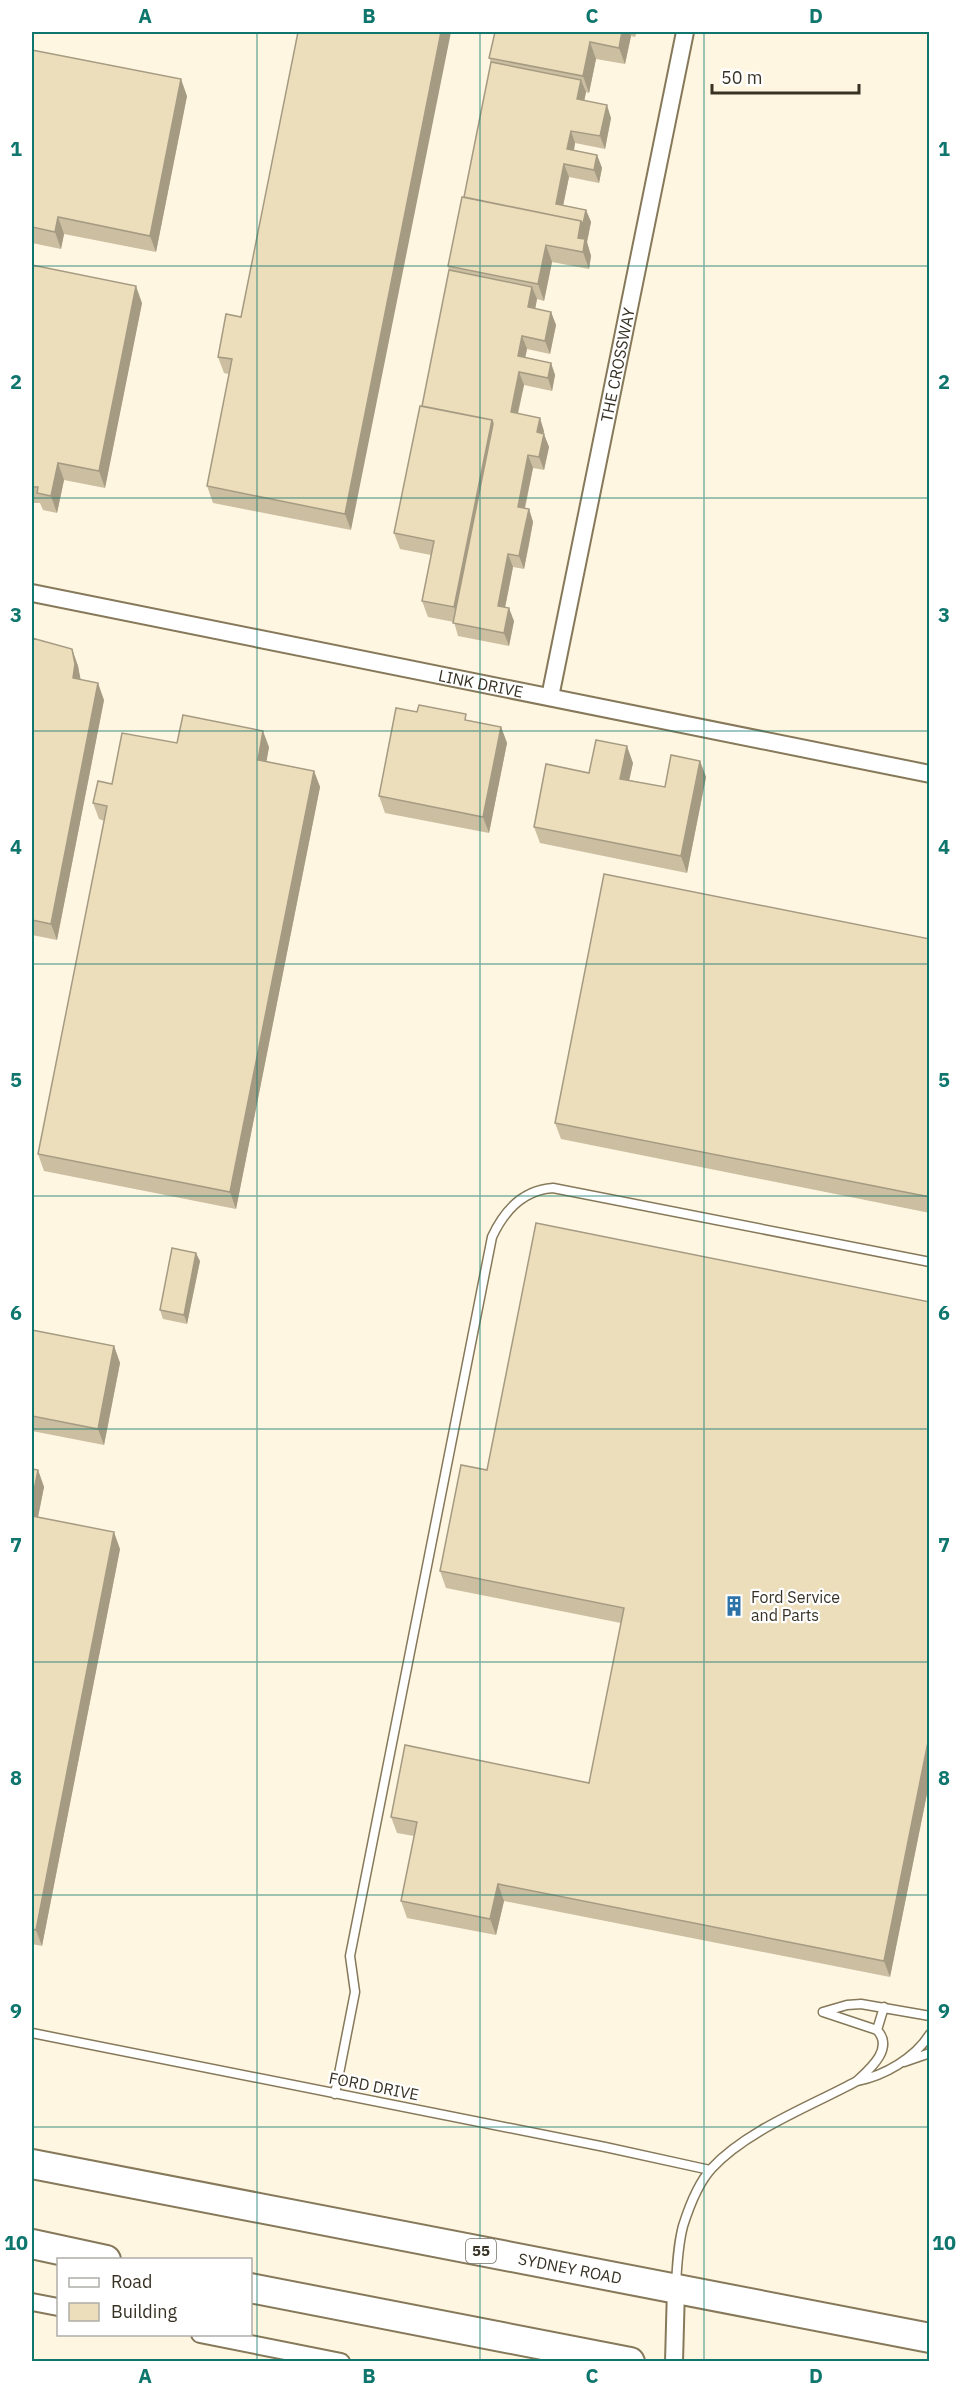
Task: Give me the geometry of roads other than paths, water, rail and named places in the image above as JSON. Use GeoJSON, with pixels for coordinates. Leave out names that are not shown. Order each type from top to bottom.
{"type":"FeatureCollection","features":[{"type":"Feature","properties":{"kind":"highway","name":"SYDNEY ROAD"},"geometry":{"type":"LineString","coordinates":[[32,2164],[930,2338]]}},
{"type":"Feature","properties":{"kind":"highway"},"geometry":{"type":"LineString","coordinates":[[32,2244],[100,2258]]}},
{"type":"Feature","properties":{"kind":"highway"},"geometry":{"type":"LineString","coordinates":[[252,2288],[630,2361]]}},
{"type":"Feature","properties":{"kind":"street","name":"THE CROSSWAY"},"geometry":{"type":"LineString","coordinates":[[550,697],[685,32]]}},
{"type":"Feature","properties":{"kind":"street","name":"LINK DRIVE"},"geometry":{"type":"LineString","coordinates":[[32,593],[930,774]]}},
{"type":"Feature","properties":{"kind":"street"},"geometry":{"type":"LineString","coordinates":[[675,2361],[676,2288]]}},
{"type":"Feature","properties":{"kind":"street"},"geometry":{"type":"LineString","coordinates":[[32,2302],[57,2307]]}},
{"type":"Feature","properties":{"kind":"street"},"geometry":{"type":"LineString","coordinates":[[210,2336],[341,2361]]}},
{"type":"Feature","properties":{"kind":"lane"},"geometry":{"type":"LineString","coordinates":[[335,2094],[355,1992],[350,1956],[490,1249],[500,1220],[512,1205],[524,1196],[540,1188],[553,1188],[930,1262]]}},
{"type":"Feature","properties":{"kind":"lane"},"geometry":{"type":"LineString","coordinates":[[676,2288],[679,2246],[684,2224],[692,2202],[710,2170],[730,2151],[752,2136],[857,2081],[881,2055],[884,2045],[882,2035],[876,2030],[823,2012],[847,2005],[861,2004],[930,2016]]}},
{"type":"Feature","properties":{"kind":"lane"},"geometry":{"type":"LineString","coordinates":[[876,2030],[885,2007]]}},
{"type":"Feature","properties":{"kind":"lane","name":"FORD DRIVE"},"geometry":{"type":"LineString","coordinates":[[32,2033],[710,2170]]}},
{"type":"Feature","properties":{"kind":"lane"},"geometry":{"type":"LineString","coordinates":[[857,2081],[872,2078],[900,2063],[916,2051],[930,2034]]}},
{"type":"Feature","properties":{"kind":"lane"},"geometry":{"type":"LineString","coordinates":[[900,2063],[930,2053]]}},
{"type":"Feature","properties":{"kind":"place","name":"Ford Service and Parts"},"geometry":{"type":"Point","coordinates":[734,1606]}}]}
